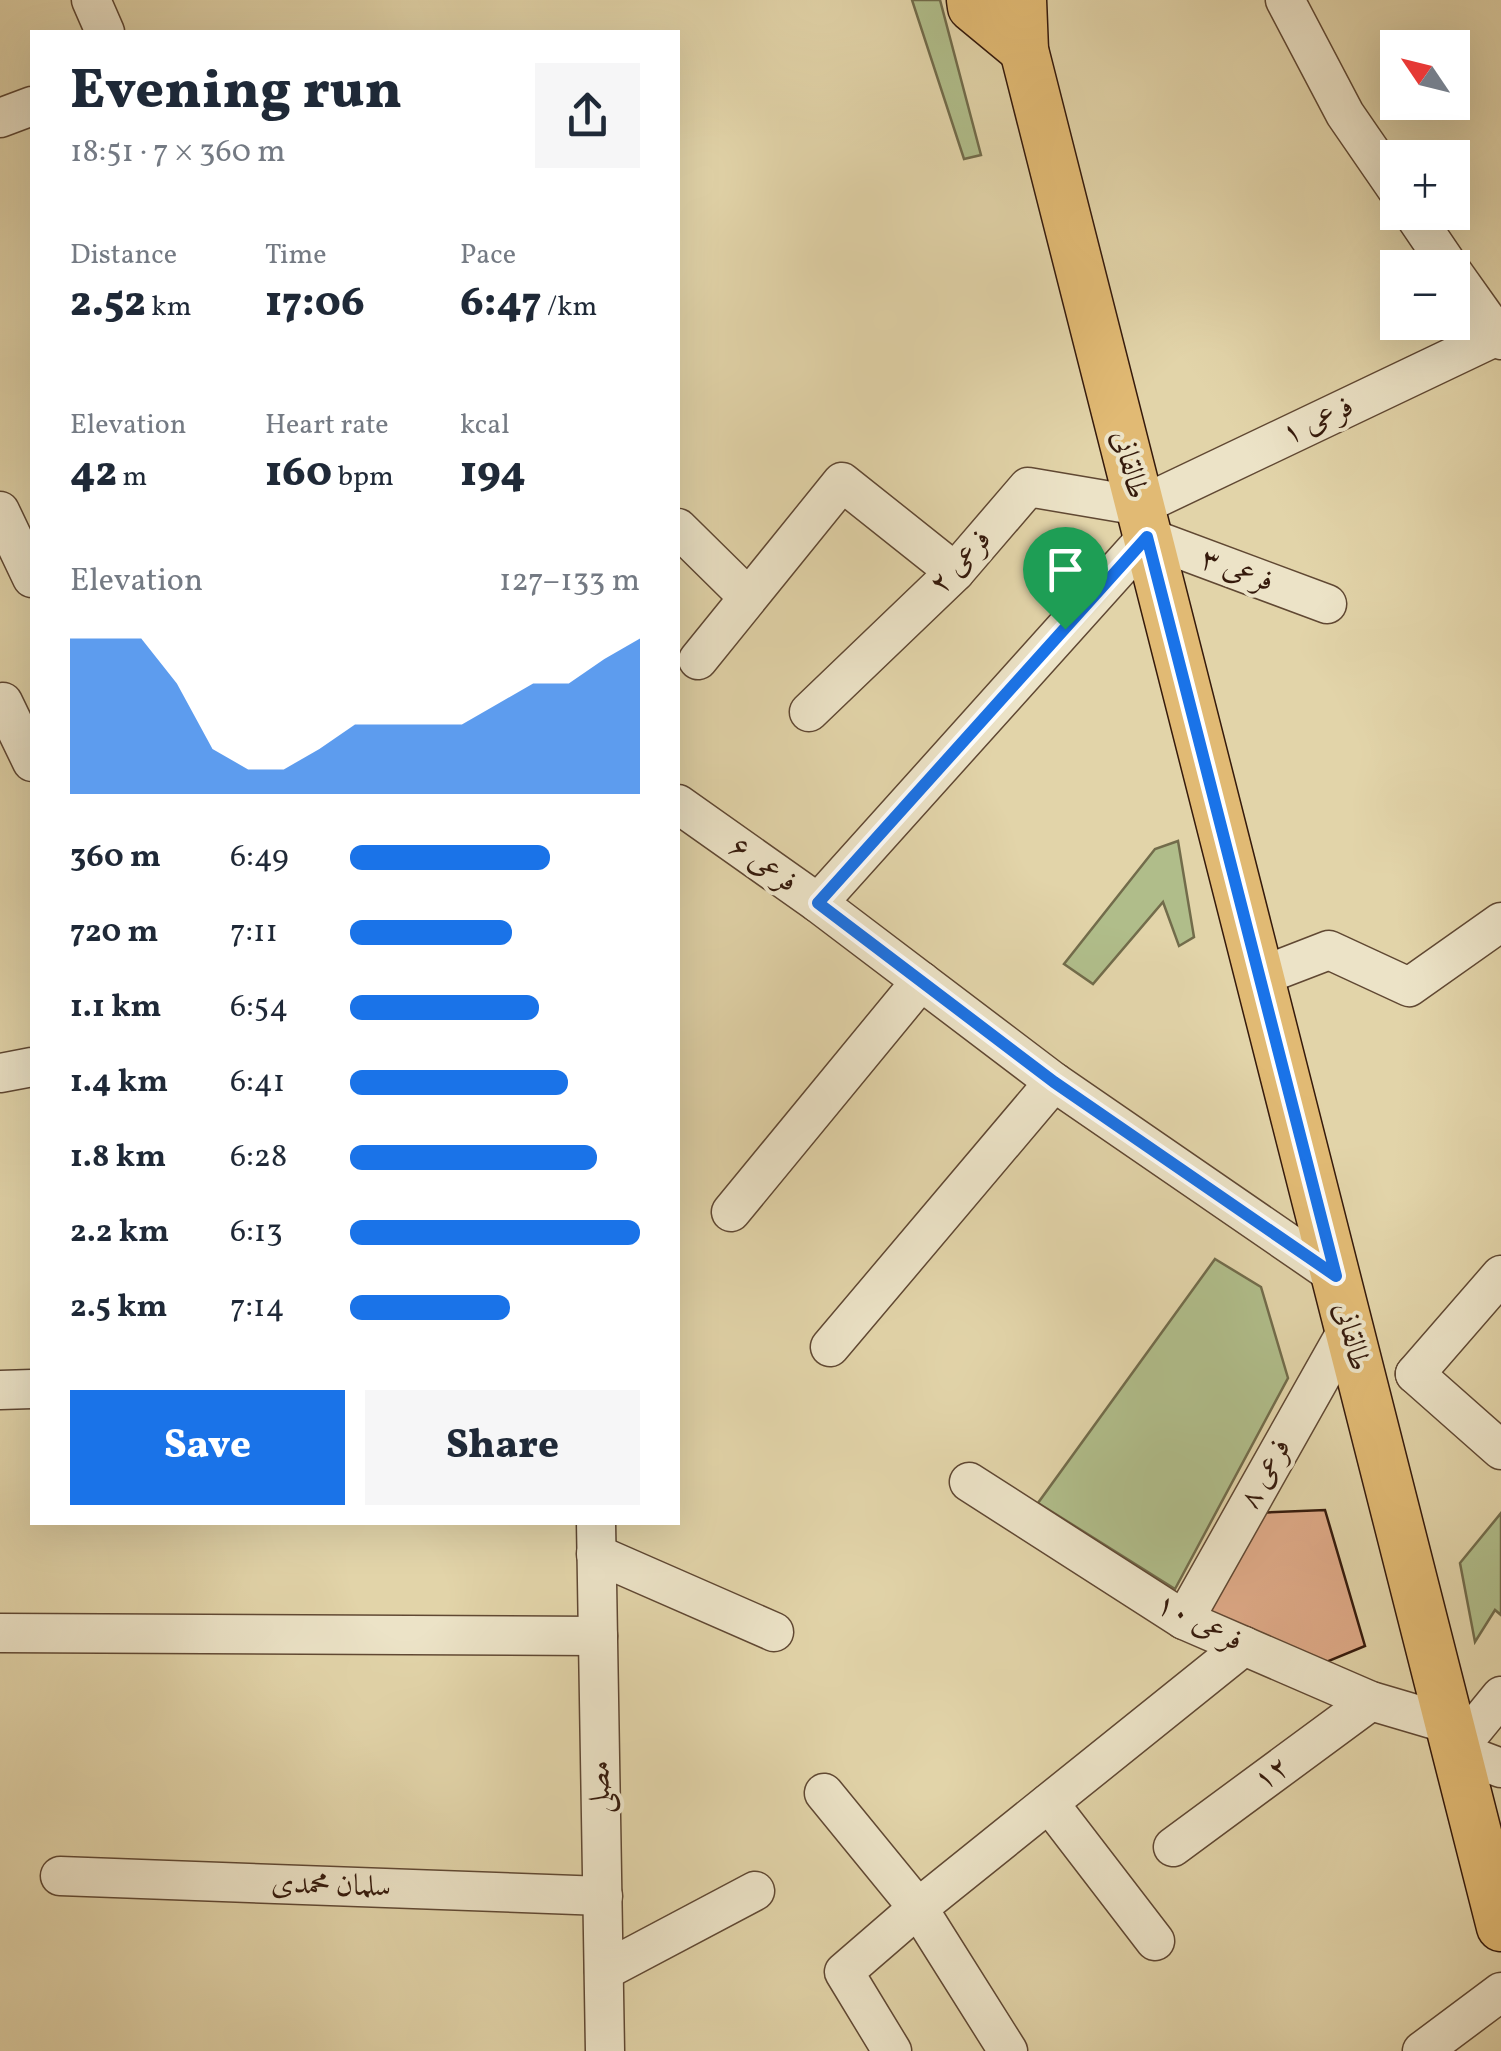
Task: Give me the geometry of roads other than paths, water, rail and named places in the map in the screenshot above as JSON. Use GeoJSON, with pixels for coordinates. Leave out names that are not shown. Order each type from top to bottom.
{"type":"FeatureCollection","features":[{"type":"Feature","properties":{"kind":"main road"},"geometry":{"type":"LineString","coordinates":[[971,0],[972,8],[1024,50]]}},
{"type":"Feature","properties":{"kind":"main road","name":"طالقانی"},"geometry":{"type":"LineString","coordinates":[[1022,0],[1024,50],[1501,1926]]}},
{"type":"Feature","properties":{"kind":"street"},"geometry":{"type":"LineString","coordinates":[[91,0],[104,30]]}},
{"type":"Feature","properties":{"kind":"street"},"geometry":{"type":"LineString","coordinates":[[1284,0],[1345,114],[1380,165]]}},
{"type":"Feature","properties":{"kind":"street"},"geometry":{"type":"LineString","coordinates":[[0,118],[30,107]]}},
{"type":"Feature","properties":{"kind":"street"},"geometry":{"type":"LineString","coordinates":[[1470,296],[1499,338]]}},
{"type":"Feature","properties":{"kind":"street","name":"فرعی ۱"},"geometry":{"type":"LineString","coordinates":[[1143,522],[1499,338]]}},
{"type":"Feature","properties":{"kind":"street"},"geometry":{"type":"LineString","coordinates":[[698,660],[842,482],[955,572]]}},
{"type":"Feature","properties":{"kind":"street","name":"فرعی ۲"},"geometry":{"type":"LineString","coordinates":[[809,712],[955,572],[1028,487],[1143,522]]}},
{"type":"Feature","properties":{"kind":"street"},"geometry":{"type":"LineString","coordinates":[[0,510],[30,574]]}},
{"type":"Feature","properties":{"kind":"street"},"geometry":{"type":"LineString","coordinates":[[818,903],[1143,522]]}},
{"type":"Feature","properties":{"kind":"street","name":"فرعی ۳"},"geometry":{"type":"LineString","coordinates":[[1143,522],[1327,604]]}},
{"type":"Feature","properties":{"kind":"street"},"geometry":{"type":"LineString","coordinates":[[680,530],[748,597]]}},
{"type":"Feature","properties":{"kind":"street"},"geometry":{"type":"LineString","coordinates":[[12,696],[30,755]]}},
{"type":"Feature","properties":{"kind":"street","name":"فرعی ۶"},"geometry":{"type":"LineString","coordinates":[[680,805],[818,903],[1054,1082],[1336,1276]]}},
{"type":"Feature","properties":{"kind":"street"},"geometry":{"type":"LineString","coordinates":[[1259,977],[1329,950],[1408,987],[1501,922]]}},
{"type":"Feature","properties":{"kind":"street"},"geometry":{"type":"LineString","coordinates":[[731,1212],[921,981]]}},
{"type":"Feature","properties":{"kind":"street"},"geometry":{"type":"LineString","coordinates":[[0,1073],[30,1067]]}},
{"type":"Feature","properties":{"kind":"street"},"geometry":{"type":"LineString","coordinates":[[830,1348],[1054,1082]]}},
{"type":"Feature","properties":{"kind":"street"},"geometry":{"type":"LineString","coordinates":[[1416,1374],[1501,1275]]}},
{"type":"Feature","properties":{"kind":"street"},"geometry":{"type":"LineString","coordinates":[[1354,1349],[1416,1374],[1501,1450]]}},
{"type":"Feature","properties":{"kind":"street","name":"فرعی ۸"},"geometry":{"type":"LineString","coordinates":[[1184,1620],[1354,1349]]}},
{"type":"Feature","properties":{"kind":"street"},"geometry":{"type":"LineString","coordinates":[[0,1390],[30,1389]]}},
{"type":"Feature","properties":{"kind":"street","name":"فرعی ۱۰"},"geometry":{"type":"LineString","coordinates":[[969,1482],[1184,1620],[1453,1738],[1501,1768]]}},
{"type":"Feature","properties":{"kind":"street"},"geometry":{"type":"LineString","coordinates":[[596,1538],[774,1632]]}},
{"type":"Feature","properties":{"kind":"street","name":"مصلی"},"geometry":{"type":"LineString","coordinates":[[596,1538],[605,2051]]}},
{"type":"Feature","properties":{"kind":"street"},"geometry":{"type":"LineString","coordinates":[[0,1633],[598,1636]]}},
{"type":"Feature","properties":{"kind":"street"},"geometry":{"type":"LineString","coordinates":[[892,2051],[844,1972],[1244,1646]]}},
{"type":"Feature","properties":{"kind":"street"},"geometry":{"type":"LineString","coordinates":[[1453,1738],[1501,1696]]}},
{"type":"Feature","properties":{"kind":"street","name":"۱۲"},"geometry":{"type":"LineString","coordinates":[[1173,1847],[1371,1701]]}},
{"type":"Feature","properties":{"kind":"street"},"geometry":{"type":"LineString","coordinates":[[824,1793],[918,1908],[1008,2051]]}},
{"type":"Feature","properties":{"kind":"street"},"geometry":{"type":"LineString","coordinates":[[1049,1802],[1155,1940]]}},
{"type":"Feature","properties":{"kind":"street","name":"سلمان محمدی"},"geometry":{"type":"LineString","coordinates":[[60,1876],[602,1896]]}},
{"type":"Feature","properties":{"kind":"street"},"geometry":{"type":"LineString","coordinates":[[604,1971],[755,1891]]}},
{"type":"Feature","properties":{"kind":"street"},"geometry":{"type":"LineString","coordinates":[[1422,2051],[1501,1992]]}}]}
